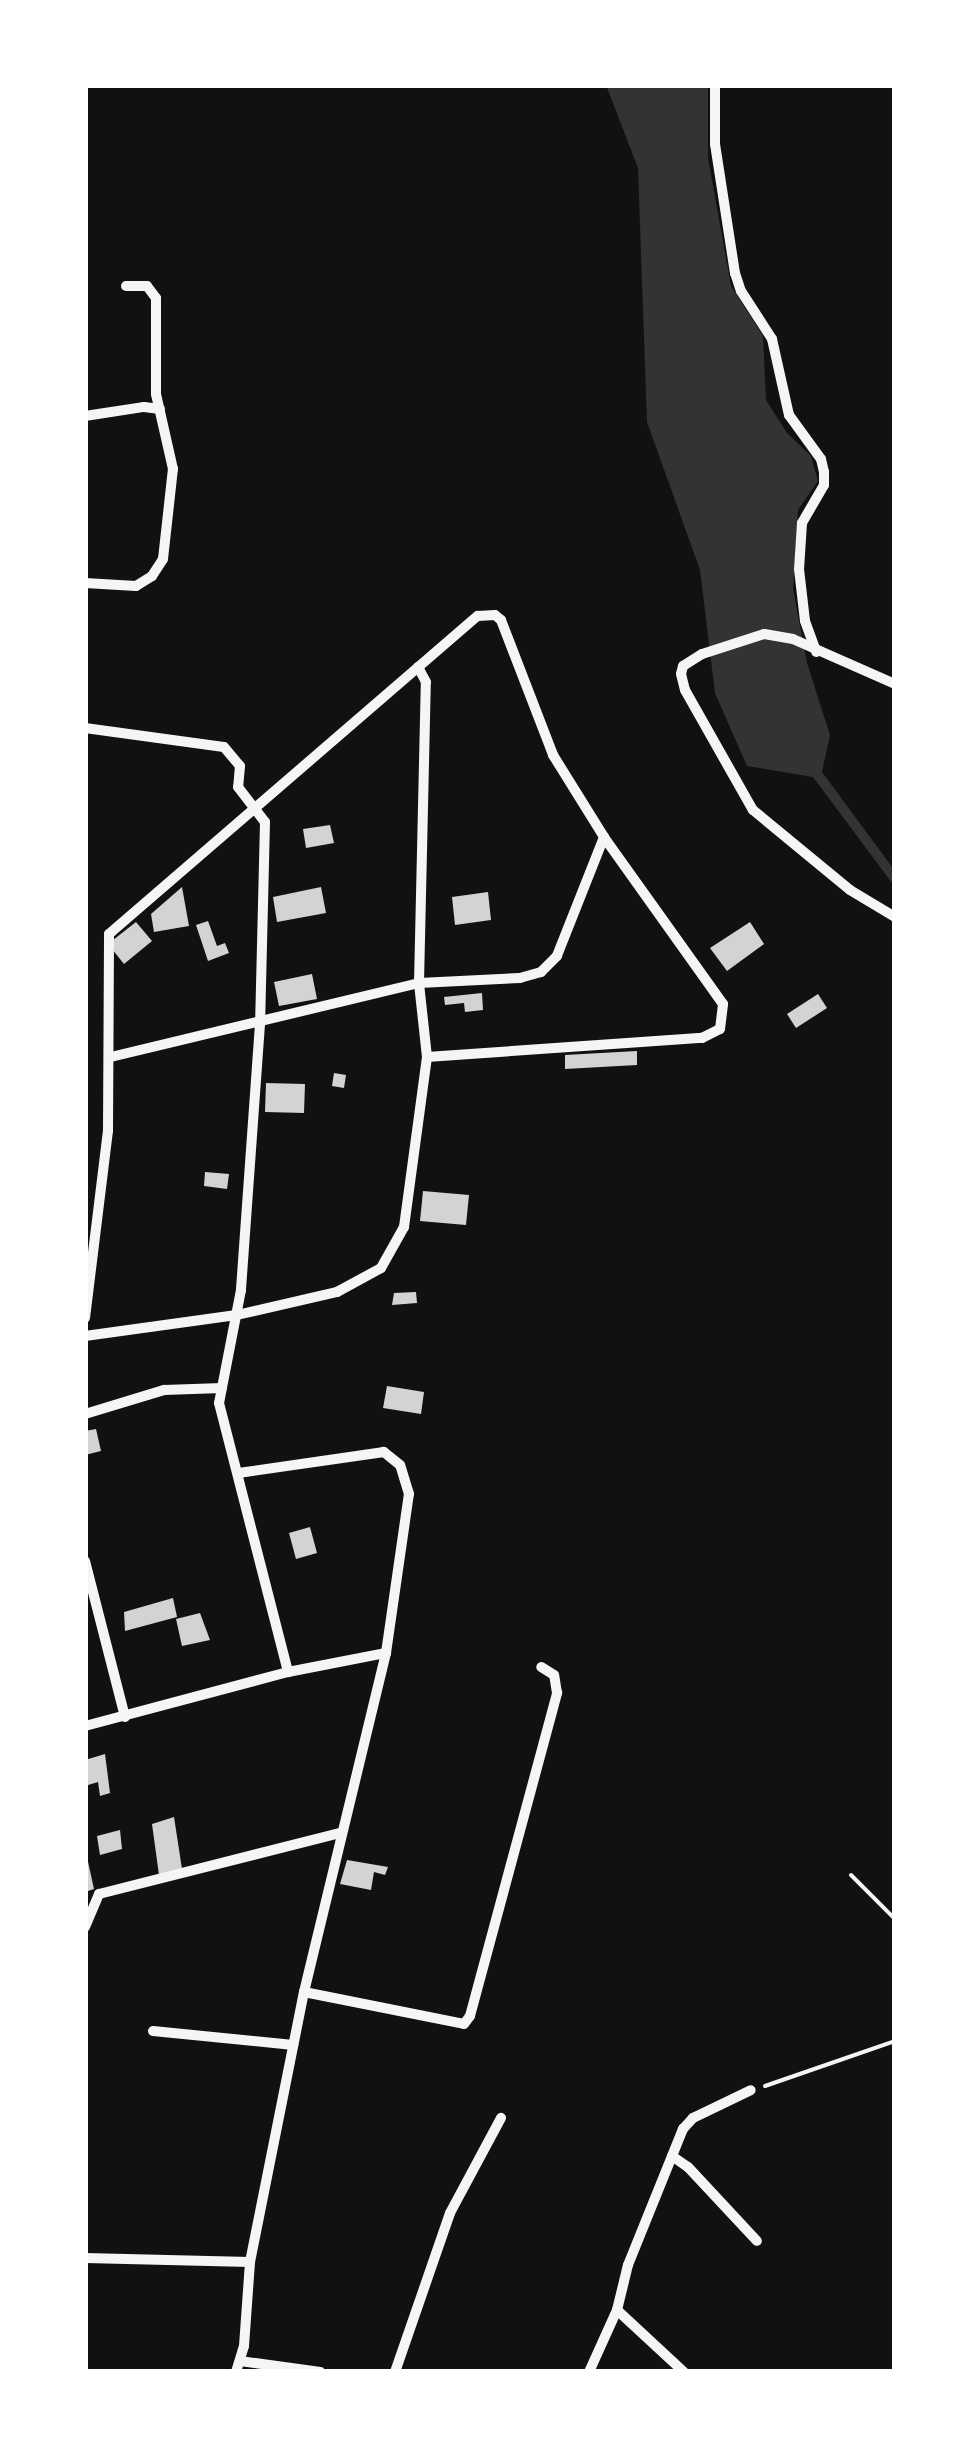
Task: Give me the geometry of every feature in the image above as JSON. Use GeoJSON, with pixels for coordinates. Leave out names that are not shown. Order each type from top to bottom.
{"type":"FeatureCollection","features":[{"type":"Feature","properties":{"kind":"street"},"geometry":{"type":"LineString","coordinates":[[715,85],[715,144],[735,273],[741,291],[772,339],[789,415],[820,458],[824,472],[824,484],[802,524],[800,569],[806,620],[816,652]]}},
{"type":"Feature","properties":{"kind":"street"},"geometry":{"type":"LineString","coordinates":[[85,583],[136,586],[159,569],[172,469],[156,394],[156,298],[147,286],[126,286]]}},
{"type":"Feature","properties":{"kind":"street"},"geometry":{"type":"LineString","coordinates":[[85,416],[144,407],[160,409]]}},
{"type":"Feature","properties":{"kind":"street"},"geometry":{"type":"LineString","coordinates":[[85,1312],[101,1219],[111,1057],[109,934],[478,616],[495,615],[501,620],[553,755],[604,838],[723,1004],[720,1029],[709,1037],[427,1057]]}},
{"type":"Feature","properties":{"kind":"street"},"geometry":{"type":"LineString","coordinates":[[895,684],[783,636],[764,634],[702,654],[683,666],[681,674],[685,690],[753,810],[850,890],[895,917]]}},
{"type":"Feature","properties":{"kind":"street"},"geometry":{"type":"LineString","coordinates":[[85,1336],[237,1315],[337,1292],[382,1268],[404,1227],[413,1186],[427,1057],[418,983],[426,682],[418,667]]}},
{"type":"Feature","properties":{"kind":"street"},"geometry":{"type":"LineString","coordinates":[[85,728],[224,747],[240,766],[238,787],[265,822],[260,1024],[237,1315],[219,1403],[288,1672]]}},
{"type":"Feature","properties":{"kind":"street"},"geometry":{"type":"LineString","coordinates":[[111,1057],[418,983],[520,978],[540,972],[556,956],[604,838]]}},
{"type":"Feature","properties":{"kind":"street"},"geometry":{"type":"LineString","coordinates":[[85,1414],[164,1390],[222,1388]]}},
{"type":"Feature","properties":{"kind":"street"},"geometry":{"type":"LineString","coordinates":[[239,1474],[384,1452],[400,1465],[409,1494],[386,1653],[304,1992],[250,2262],[238,2366],[320,2372]]}},
{"type":"Feature","properties":{"kind":"street"},"geometry":{"type":"LineString","coordinates":[[85,1562],[125,1717]]}},
{"type":"Feature","properties":{"kind":"street"},"geometry":{"type":"LineString","coordinates":[[85,1726],[288,1672],[386,1653]]}},
{"type":"Feature","properties":{"kind":"street"},"geometry":{"type":"LineString","coordinates":[[304,1992],[464,2024],[470,2016],[558,1692],[554,1676],[541,1667]]}},
{"type":"Feature","properties":{"kind":"street"},"geometry":{"type":"LineString","coordinates":[[85,1927],[98,1894],[340,1833]]}},
{"type":"Feature","properties":{"kind":"street"},"geometry":{"type":"LineString","coordinates":[[152,2031],[294,2045]]}},
{"type":"Feature","properties":{"kind":"street"},"geometry":{"type":"LineString","coordinates":[[589,2372],[617,2310],[628,2265],[676,2142],[692,2118],[751,2090]]}},
{"type":"Feature","properties":{"kind":"street"},"geometry":{"type":"LineString","coordinates":[[396,2372],[450,2214],[500,2118]]}},
{"type":"Feature","properties":{"kind":"street"},"geometry":{"type":"LineString","coordinates":[[672,2156],[688,2167],[757,2241]]}},
{"type":"Feature","properties":{"kind":"street"},"geometry":{"type":"LineString","coordinates":[[85,2258],[250,2262]]}},
{"type":"Feature","properties":{"kind":"street"},"geometry":{"type":"LineString","coordinates":[[617,2310],[684,2372]]}},
{"type":"Feature","properties":{"kind":"path"},"geometry":{"type":"LineString","coordinates":[[851,1875],[895,1920]]}},
{"type":"Feature","properties":{"kind":"path"},"geometry":{"type":"LineString","coordinates":[[751,2090],[895,2041]]}},
{"type":"Feature","properties":{"kind":"shaded area"},"geometry":{"type":"Polygon","coordinates":[[[606,85],[708,85],[708,158],[731,286],[763,336],[766,400],[787,433],[811,456],[818,481],[798,510],[793,589],[807,663],[830,735],[822,772],[895,871],[895,887],[813,777],[747,766],[715,693],[700,570],[647,422],[638,168],[606,85]]]}},
{"type":"Feature","properties":{"kind":"building"},"geometry":{"type":"Polygon","coordinates":[[[330,825],[334,843],[306,848],[303,829],[330,825]]]}},
{"type":"Feature","properties":{"kind":"building"},"geometry":{"type":"Polygon","coordinates":[[[182,887],[189,926],[154,932],[151,914],[182,887]]]}},
{"type":"Feature","properties":{"kind":"building"},"geometry":{"type":"Polygon","coordinates":[[[321,887],[326,913],[277,922],[273,897],[321,887]]]}},
{"type":"Feature","properties":{"kind":"building"},"geometry":{"type":"Polygon","coordinates":[[[488,892],[491,920],[455,925],[452,897],[488,892]]]}},
{"type":"Feature","properties":{"kind":"building"},"geometry":{"type":"Polygon","coordinates":[[[208,921],[217,946],[225,943],[229,953],[208,961],[196,925],[208,921]]]}},
{"type":"Feature","properties":{"kind":"building"},"geometry":{"type":"Polygon","coordinates":[[[136,922],[152,941],[124,964],[108,944],[136,922]]]}},
{"type":"Feature","properties":{"kind":"building"},"geometry":{"type":"Polygon","coordinates":[[[750,922],[764,944],[727,971],[710,948],[750,922]]]}},
{"type":"Feature","properties":{"kind":"building"},"geometry":{"type":"Polygon","coordinates":[[[312,974],[317,999],[279,1006],[274,982],[312,974]]]}},
{"type":"Feature","properties":{"kind":"building"},"geometry":{"type":"Polygon","coordinates":[[[482,993],[483,1010],[465,1012],[464,1003],[445,1005],[444,997],[482,993]]]}},
{"type":"Feature","properties":{"kind":"building"},"geometry":{"type":"Polygon","coordinates":[[[818,994],[827,1008],[796,1028],[787,1014],[818,994]]]}},
{"type":"Feature","properties":{"kind":"building"},"geometry":{"type":"Polygon","coordinates":[[[637,1051],[637,1065],[565,1069],[565,1055],[637,1051]]]}},
{"type":"Feature","properties":{"kind":"building"},"geometry":{"type":"Polygon","coordinates":[[[334,1073],[346,1075],[344,1088],[332,1086],[334,1073]]]}},
{"type":"Feature","properties":{"kind":"building"},"geometry":{"type":"Polygon","coordinates":[[[266,1083],[305,1084],[304,1113],[265,1112],[266,1083]]]}},
{"type":"Feature","properties":{"kind":"building"},"geometry":{"type":"Polygon","coordinates":[[[205,1172],[229,1174],[227,1189],[204,1186],[205,1172]]]}},
{"type":"Feature","properties":{"kind":"building"},"geometry":{"type":"Polygon","coordinates":[[[423,1191],[469,1195],[466,1225],[420,1221],[423,1191]]]}},
{"type":"Feature","properties":{"kind":"building"},"geometry":{"type":"Polygon","coordinates":[[[416,1292],[417,1303],[392,1305],[394,1293],[416,1292]]]}},
{"type":"Feature","properties":{"kind":"building"},"geometry":{"type":"Polygon","coordinates":[[[387,1386],[424,1392],[421,1414],[383,1408],[387,1386]]]}},
{"type":"Feature","properties":{"kind":"building"},"geometry":{"type":"Polygon","coordinates":[[[96,1429],[101,1451],[85,1455],[85,1431],[96,1429]]]}},
{"type":"Feature","properties":{"kind":"building"},"geometry":{"type":"Polygon","coordinates":[[[310,1527],[317,1553],[296,1559],[289,1533],[310,1527]]]}},
{"type":"Feature","properties":{"kind":"building"},"geometry":{"type":"Polygon","coordinates":[[[173,1598],[177,1617],[125,1631],[124,1612],[173,1598]]]}},
{"type":"Feature","properties":{"kind":"building"},"geometry":{"type":"Polygon","coordinates":[[[200,1613],[210,1640],[182,1646],[176,1619],[200,1613]]]}},
{"type":"Feature","properties":{"kind":"building"},"geometry":{"type":"Polygon","coordinates":[[[105,1754],[110,1793],[100,1796],[98,1782],[85,1786],[85,1760],[105,1754]]]}},
{"type":"Feature","properties":{"kind":"building"},"geometry":{"type":"Polygon","coordinates":[[[174,1817],[182,1869],[159,1875],[152,1824],[174,1817]]]}},
{"type":"Feature","properties":{"kind":"building"},"geometry":{"type":"Polygon","coordinates":[[[120,1830],[122,1849],[100,1855],[97,1836],[120,1830]]]}},
{"type":"Feature","properties":{"kind":"building"},"geometry":{"type":"Polygon","coordinates":[[[85,1848],[94,1889],[85,1892],[85,1848]]]}},
{"type":"Feature","properties":{"kind":"building"},"geometry":{"type":"Polygon","coordinates":[[[347,1860],[388,1867],[385,1875],[374,1872],[371,1890],[340,1884],[347,1860]]]}}]}
